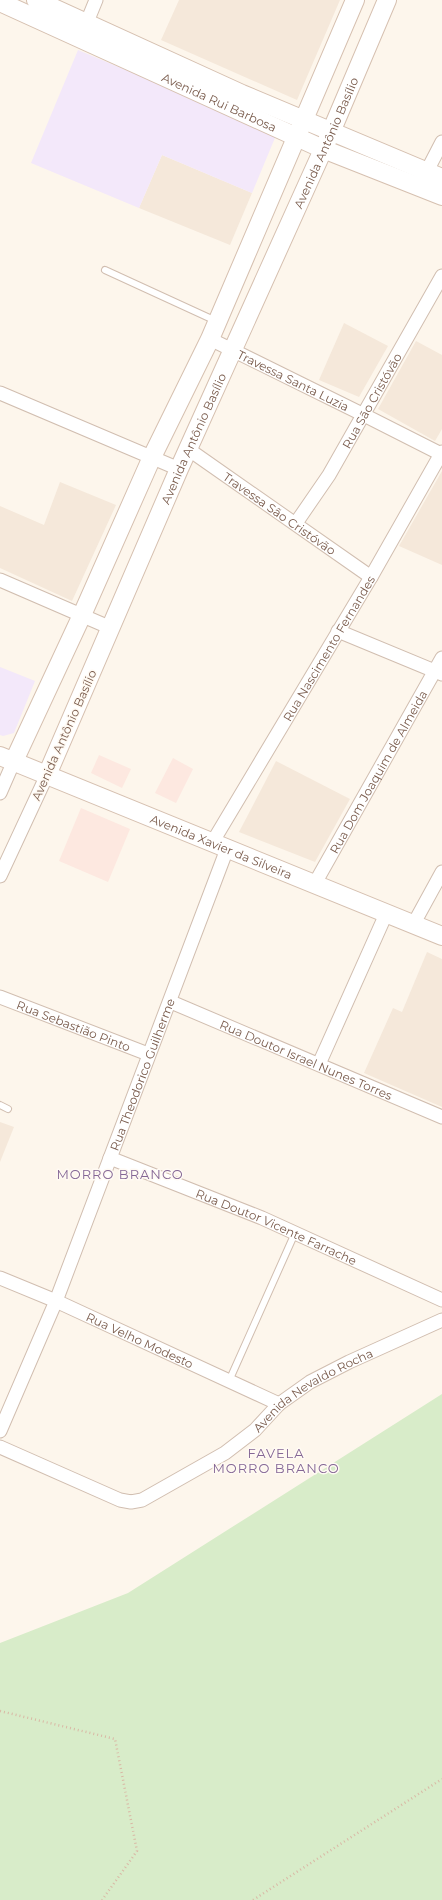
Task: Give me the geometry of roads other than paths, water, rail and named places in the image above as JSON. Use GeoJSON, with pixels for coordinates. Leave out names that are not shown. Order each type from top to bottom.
{"type":"FeatureCollection","features":[{"type":"Feature","properties":{"kind":"main road","name":"Avenida Rui Barbosa"},"geometry":{"type":"LineString","coordinates":[[36,0],[87,22],[194,73],[304,121],[435,175]]}},
{"type":"Feature","properties":{"kind":"main road"},"geometry":{"type":"LineString","coordinates":[[7,758],[82,615],[152,457],[210,339],[355,0]]}},
{"type":"Feature","properties":{"kind":"main road","name":"Avenida Antônio Basílio"},"geometry":{"type":"LineString","coordinates":[[47,775],[179,469],[331,132],[387,0]]}},
{"type":"Feature","properties":{"kind":"main road","name":"Avenida Rui Barbosa"},"geometry":{"type":"LineString","coordinates":[[0,2],[323,149],[442,196]]}},
{"type":"Feature","properties":{"kind":"main road","name":"Avenida Xavier da Silveira"},"geometry":{"type":"LineString","coordinates":[[7,758],[314,885],[442,936]]}},
{"type":"Feature","properties":{"kind":"street"},"geometry":{"type":"LineString","coordinates":[[87,22],[96,0]]}},
{"type":"Feature","properties":{"kind":"street"},"geometry":{"type":"LineString","coordinates":[[435,175],[442,142]]}},
{"type":"Feature","properties":{"kind":"street","name":"Rua São Cristóvão"},"geometry":{"type":"LineString","coordinates":[[296,523],[329,475],[362,414],[442,276]]}},
{"type":"Feature","properties":{"kind":"street","name":"Travessa Santa Luzia"},"geometry":{"type":"LineString","coordinates":[[210,339],[441,453]]}},
{"type":"Feature","properties":{"kind":"street"},"geometry":{"type":"LineString","coordinates":[[0,393],[179,469]]}},
{"type":"Feature","properties":{"kind":"street","name":"Travessa São Cristóvão"},"geometry":{"type":"LineString","coordinates":[[188,449],[296,523],[371,577]]}},
{"type":"Feature","properties":{"kind":"street","name":"Rua Nascimento Fernandes"},"geometry":{"type":"LineString","coordinates":[[219,846],[338,631],[371,577],[441,453]]}},
{"type":"Feature","properties":{"kind":"street"},"geometry":{"type":"LineString","coordinates":[[0,580],[111,628]]}},
{"type":"Feature","properties":{"kind":"street"},"geometry":{"type":"LineString","coordinates":[[338,631],[438,672]]}},
{"type":"Feature","properties":{"kind":"street","name":"Rua Dom Joaquim de Almeida"},"geometry":{"type":"LineString","coordinates":[[314,885],[438,672],[442,658]]}},
{"type":"Feature","properties":{"kind":"street"},"geometry":{"type":"LineString","coordinates":[[0,793],[7,758]]}},
{"type":"Feature","properties":{"kind":"street","name":"Avenida Antônio Basílio"},"geometry":{"type":"LineString","coordinates":[[0,876],[47,775]]}},
{"type":"Feature","properties":{"kind":"street","name":"Rua Theodorico Guilherme"},"geometry":{"type":"LineString","coordinates":[[0,1431],[56,1301],[148,1054],[170,1002],[219,846]]}},
{"type":"Feature","properties":{"kind":"street"},"geometry":{"type":"LineString","coordinates":[[413,925],[442,872]]}},
{"type":"Feature","properties":{"kind":"street"},"geometry":{"type":"LineString","coordinates":[[319,1064],[386,914]]}},
{"type":"Feature","properties":{"kind":"street","name":"Rua Sebastião Pinto"},"geometry":{"type":"LineString","coordinates":[[0,997],[148,1054]]}},
{"type":"Feature","properties":{"kind":"street","name":"Rua Doutor Israel Nunes Torres"},"geometry":{"type":"LineString","coordinates":[[170,1002],[442,1117]]}},
{"type":"Feature","properties":{"kind":"street","name":"Rua Doutor Vicente Farrache"},"geometry":{"type":"LineString","coordinates":[[110,1158],[262,1218],[442,1300]]}},
{"type":"Feature","properties":{"kind":"street","name":"Rua Velho Modesto"},"geometry":{"type":"LineString","coordinates":[[0,1278],[56,1301],[279,1404]]}},
{"type":"Feature","properties":{"kind":"street","name":"Avenida Nevaldo Rocha"},"geometry":{"type":"LineString","coordinates":[[0,1447],[109,1496],[126,1501],[142,1500],[225,1453],[255,1430],[279,1404],[310,1382],[349,1362],[442,1320]]}},
{"type":"Feature","properties":{"kind":"lane"},"geometry":{"type":"LineString","coordinates":[[105,270],[218,321]]}},
{"type":"Feature","properties":{"kind":"lane"},"geometry":{"type":"LineString","coordinates":[[0,1106],[8,1109]]}},
{"type":"Feature","properties":{"kind":"lane"},"geometry":{"type":"LineString","coordinates":[[229,1381],[295,1233]]}},
{"type":"Feature","properties":{"kind":"district","name":"MORRO BRANCO"},"geometry":{"type":"Point","coordinates":[120,1174]}},
{"type":"Feature","properties":{"kind":"district","name":"FAVELA MORRO BRANCO"},"geometry":{"type":"Point","coordinates":[276,1460]}}]}
